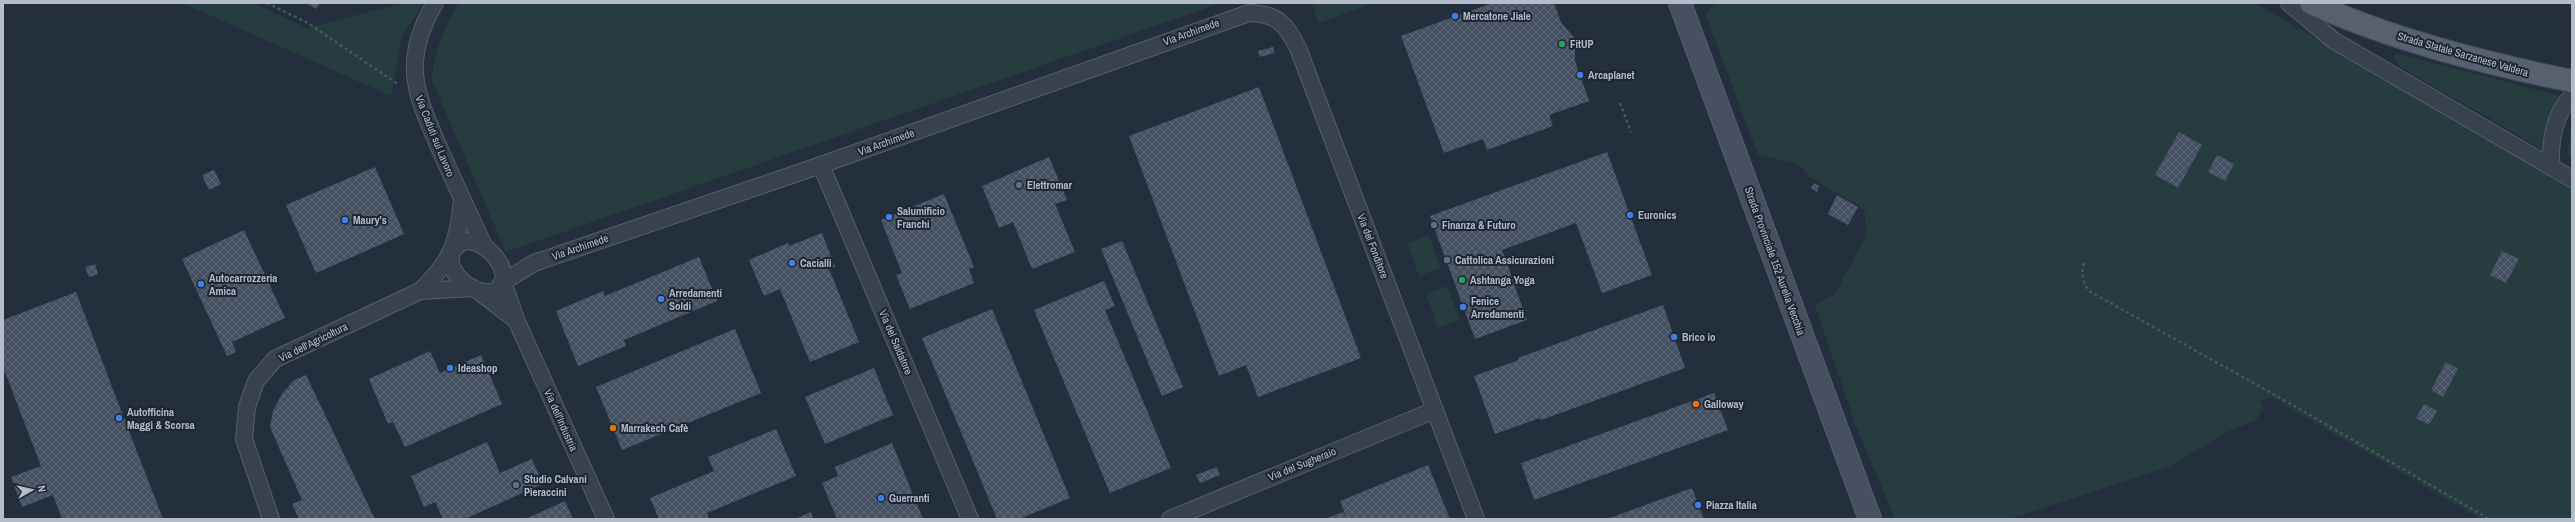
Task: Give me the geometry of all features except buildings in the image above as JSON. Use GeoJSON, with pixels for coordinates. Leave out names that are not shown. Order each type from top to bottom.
{"type":"FeatureCollection","features":[{"type":"Feature","properties":{"kind":"main road","name":"Strada Provinciale 152 Aurelia Vecchia"},"geometry":{"type":"LineString","coordinates":[[1680,3],[1870,519]]}},
{"type":"Feature","properties":{"kind":"main road","name":"Strada Statale Sarzanese Valdera"},"geometry":{"type":"LineString","coordinates":[[2311,3],[2333,13],[2430,47],[2572,81]]}},
{"type":"Feature","properties":{"kind":"street","name":"Via Caduti sul Lavoro"},"geometry":{"type":"LineString","coordinates":[[435,3],[425,19],[416,45],[414,64],[417,95],[484,246],[502,269],[503,282]]}},
{"type":"Feature","properties":{"kind":"street"},"geometry":{"type":"LineString","coordinates":[[2289,3],[2333,40],[2551,167],[2571,177]]}},
{"type":"Feature","properties":{"kind":"street","name":"Via del Fonditore"},"geometry":{"type":"LineString","coordinates":[[1236,16],[1249,13],[1273,17],[1289,30],[1298,48],[1476,519]]}},
{"type":"Feature","properties":{"kind":"street","name":"Via Archimede"},"geometry":{"type":"LineString","coordinates":[[503,282],[534,263],[821,165],[1236,16]]}},
{"type":"Feature","properties":{"kind":"street"},"geometry":{"type":"LineString","coordinates":[[2551,167],[2550,146],[2556,120],[2572,96]]}},
{"type":"Feature","properties":{"kind":"street","name":"Via del Saldatore"},"geometry":{"type":"LineString","coordinates":[[821,165],[970,519]]}},
{"type":"Feature","properties":{"kind":"street","name":"Via Caduti sul Lavoro"},"geometry":{"type":"LineString","coordinates":[[450,256],[459,226],[462,199]]}},
{"type":"Feature","properties":{"kind":"street"},"geometry":{"type":"LineString","coordinates":[[484,246],[466,241],[458,244],[450,256],[450,262],[455,274],[475,289],[495,291],[502,286],[503,282]]}},
{"type":"Feature","properties":{"kind":"street","name":"Via dell'Agricoltura"},"geometry":{"type":"LineString","coordinates":[[271,519],[244,439],[247,407],[256,381],[275,359],[420,291],[436,276],[450,256]]}},
{"type":"Feature","properties":{"kind":"street","name":"Via Archimede"},"geometry":{"type":"LineString","coordinates":[[496,260],[516,264],[534,263]]}},
{"type":"Feature","properties":{"kind":"street","name":"Via dell'Industria"},"geometry":{"type":"LineString","coordinates":[[503,282],[517,322],[606,519]]}},
{"type":"Feature","properties":{"kind":"street","name":"Via dell'Agricoltura"},"geometry":{"type":"LineString","coordinates":[[420,291],[475,289]]}},
{"type":"Feature","properties":{"kind":"street","name":"Via dell'Industria"},"geometry":{"type":"LineString","coordinates":[[475,289],[517,322]]}},
{"type":"Feature","properties":{"kind":"street","name":"Via del Sugheraio"},"geometry":{"type":"LineString","coordinates":[[1170,519],[1435,410]]}},
{"type":"Feature","properties":{"kind":"path"},"geometry":{"type":"LineString","coordinates":[[267,3],[308,23],[397,84],[417,95]]}},
{"type":"Feature","properties":{"kind":"path"},"geometry":{"type":"LineString","coordinates":[[1620,103],[1631,132]]}},
{"type":"Feature","properties":{"kind":"path"},"geometry":{"type":"LineString","coordinates":[[2084,263],[2081,273],[2084,284],[2089,291],[2291,404],[2489,519]]}},
{"type":"Feature","properties":{"kind":"green space"},"geometry":{"type":"Polygon","coordinates":[[[182,3],[253,3],[307,28],[403,3],[423,3],[402,37],[391,96],[182,3]]]}},
{"type":"Feature","properties":{"kind":"green space"},"geometry":{"type":"Polygon","coordinates":[[[459,3],[1221,3],[506,252],[432,81],[440,40],[459,3]]]}},
{"type":"Feature","properties":{"kind":"green space"},"geometry":{"type":"Polygon","coordinates":[[[1312,3],[1374,3],[1319,23],[1312,3]]]}},
{"type":"Feature","properties":{"kind":"green space"},"geometry":{"type":"Polygon","coordinates":[[[1717,3],[2255,3],[2572,188],[2572,519],[2481,519],[2271,397],[2259,402],[2264,408],[2256,420],[2227,432],[2169,467],[2009,519],[1895,519],[1856,426],[1815,305],[1835,294],[1866,236],[1865,213],[1861,207],[1810,177],[1800,167],[1790,162],[1758,155],[1705,13],[1717,3]]]}},
{"type":"Feature","properties":{"kind":"green space"},"geometry":{"type":"Polygon","coordinates":[[[2398,54],[2560,96],[2548,123],[2542,149],[2399,66],[2393,56],[2398,54]]]}},
{"type":"Feature","properties":{"kind":"green space"},"geometry":{"type":"Polygon","coordinates":[[[2572,126],[2572,160],[2567,153],[2572,126]]]}},
{"type":"Feature","properties":{"kind":"green space"},"geometry":{"type":"Polygon","coordinates":[[[1429,235],[1441,268],[1419,276],[1407,243],[1429,235]]]}},
{"type":"Feature","properties":{"kind":"green space"},"geometry":{"type":"Polygon","coordinates":[[[1447,286],[1460,320],[1438,328],[1426,294],[1447,286]]]}},
{"type":"Feature","properties":{"kind":"place","name":"Mercatone Jiale"},"geometry":{"type":"Point","coordinates":[1455,16]}},
{"type":"Feature","properties":{"kind":"place","name":"FitUP"},"geometry":{"type":"Point","coordinates":[1562,44]}},
{"type":"Feature","properties":{"kind":"place","name":"Arcaplanet"},"geometry":{"type":"Point","coordinates":[1580,75]}},
{"type":"Feature","properties":{"kind":"place","name":"Elettromar"},"geometry":{"type":"Point","coordinates":[1019,185]}},
{"type":"Feature","properties":{"kind":"place","name":"Euronics"},"geometry":{"type":"Point","coordinates":[1630,215]}},
{"type":"Feature","properties":{"kind":"place","name":"Salumificio Franchi"},"geometry":{"type":"Point","coordinates":[889,217]}},
{"type":"Feature","properties":{"kind":"place","name":"Maury's"},"geometry":{"type":"Point","coordinates":[345,220]}},
{"type":"Feature","properties":{"kind":"place","name":"Finanza & Futuro"},"geometry":{"type":"Point","coordinates":[1434,225]}},
{"type":"Feature","properties":{"kind":"place","name":"Cattolica Assicurazioni"},"geometry":{"type":"Point","coordinates":[1447,260]}},
{"type":"Feature","properties":{"kind":"place","name":"Cacialli"},"geometry":{"type":"Point","coordinates":[792,263]}},
{"type":"Feature","properties":{"kind":"place","name":"Ashtanga Yoga"},"geometry":{"type":"Point","coordinates":[1462,280]}},
{"type":"Feature","properties":{"kind":"place","name":"Autocarrozzeria Amica"},"geometry":{"type":"Point","coordinates":[201,284]}},
{"type":"Feature","properties":{"kind":"place","name":"Arredamenti Soldi"},"geometry":{"type":"Point","coordinates":[661,299]}},
{"type":"Feature","properties":{"kind":"place","name":"Fenice Arredamenti"},"geometry":{"type":"Point","coordinates":[1463,307]}},
{"type":"Feature","properties":{"kind":"place","name":"Brico io"},"geometry":{"type":"Point","coordinates":[1674,337]}},
{"type":"Feature","properties":{"kind":"place","name":"Ideashop"},"geometry":{"type":"Point","coordinates":[450,368]}},
{"type":"Feature","properties":{"kind":"place","name":"Galloway"},"geometry":{"type":"Point","coordinates":[1696,404]}},
{"type":"Feature","properties":{"kind":"place","name":"Autofficina Maggi & Scorsa"},"geometry":{"type":"Point","coordinates":[119,418]}},
{"type":"Feature","properties":{"kind":"place","name":"Marrakech Cafè"},"geometry":{"type":"Point","coordinates":[613,428]}},
{"type":"Feature","properties":{"kind":"place","name":"Studio Calvani Pieraccini"},"geometry":{"type":"Point","coordinates":[516,485]}},
{"type":"Feature","properties":{"kind":"place","name":"Guerranti"},"geometry":{"type":"Point","coordinates":[881,498]}},
{"type":"Feature","properties":{"kind":"place","name":"Piazza Italia"},"geometry":{"type":"Point","coordinates":[1698,505]}}]}
